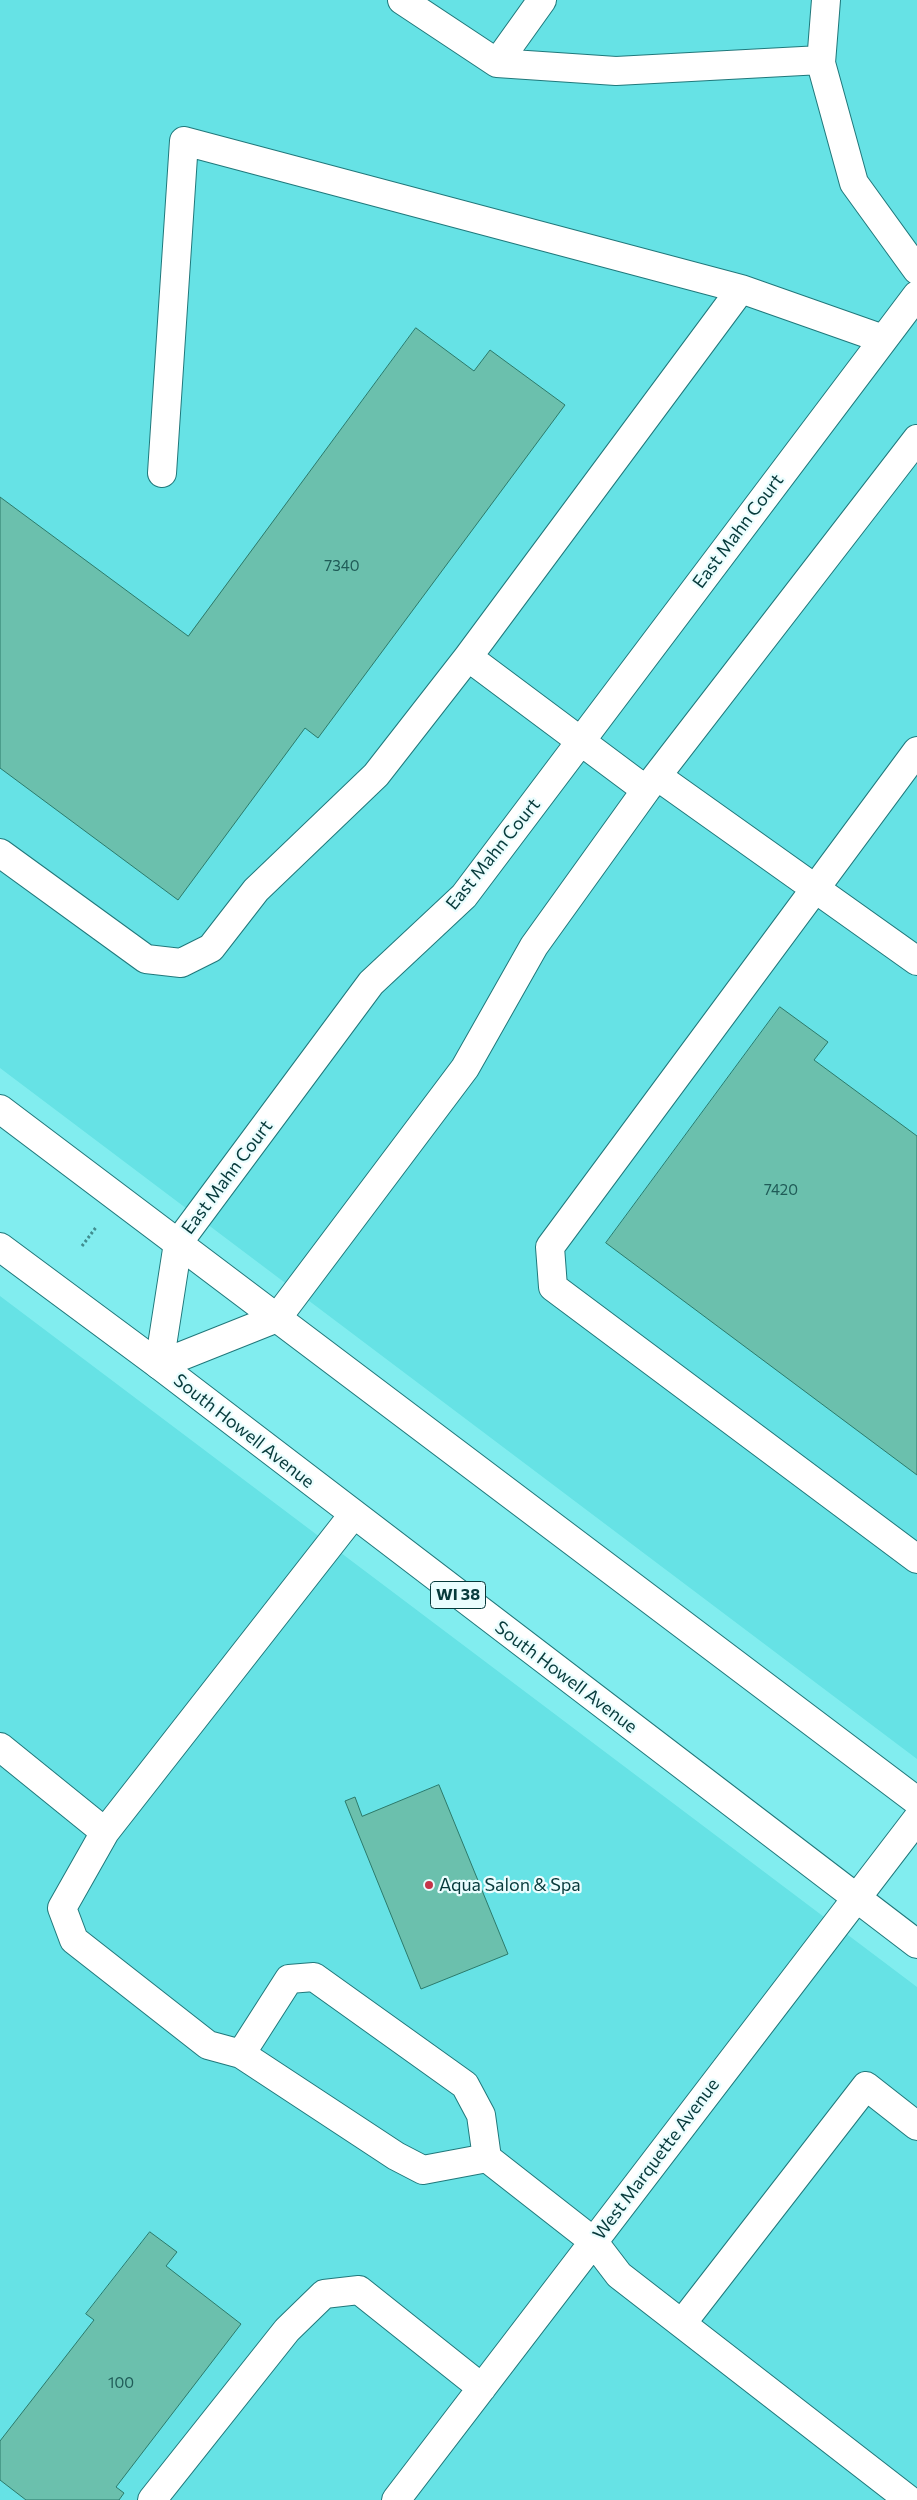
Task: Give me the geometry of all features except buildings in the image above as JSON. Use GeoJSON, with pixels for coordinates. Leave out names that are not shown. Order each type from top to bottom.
{"type":"FeatureCollection","features":[{"type":"Feature","properties":{"kind":"street"},"geometry":{"type":"LineString","coordinates":[[402,0],[497,63],[616,71],[821,60]]}},
{"type":"Feature","properties":{"kind":"street"},"geometry":{"type":"LineString","coordinates":[[497,63],[542,0]]}},
{"type":"Feature","properties":{"kind":"street"},"geometry":{"type":"LineString","coordinates":[[826,0],[821,60],[854,183],[917,270]]}},
{"type":"Feature","properties":{"kind":"street"},"geometry":{"type":"LineString","coordinates":[[162,473],[184,141],[741,289],[883,339]]}},
{"type":"Feature","properties":{"kind":"street"},"geometry":{"type":"LineString","coordinates":[[0,853],[146,960],[181,963],[211,948],[256,890],[376,775],[468,657],[741,289]]}},
{"type":"Feature","properties":{"kind":"street","name":"East Mahn Court"},"geometry":{"type":"LineString","coordinates":[[159,1365],[178,1243],[371,983],[464,896],[917,295]]}},
{"type":"Feature","properties":{"kind":"street"},"geometry":{"type":"LineString","coordinates":[[159,1365],[277,1318],[465,1068],[534,946],[651,783],[917,439]]}},
{"type":"Feature","properties":{"kind":"street"},"geometry":{"type":"LineString","coordinates":[[468,657],[581,741],[651,783],[816,889],[917,961]]}},
{"type":"Feature","properties":{"kind":"street"},"geometry":{"type":"LineString","coordinates":[[917,751],[550,1247],[553,1287],[917,1559]]}},
{"type":"Feature","properties":{"kind":"street"},"geometry":{"type":"LineString","coordinates":[[0,1109],[917,1801]]}},
{"type":"Feature","properties":{"kind":"street","name":"South Howell Avenue"},"geometry":{"type":"LineString","coordinates":[[0,1247],[159,1365],[917,1944]]}},
{"type":"Feature","properties":{"kind":"street"},"geometry":{"type":"LineString","coordinates":[[353,1515],[105,1832],[62,1908],[74,1940],[208,2045],[241,2054],[396,2156],[424,2170],[486,2158]]}},
{"type":"Feature","properties":{"kind":"street"},"geometry":{"type":"LineString","coordinates":[[0,1747],[105,1832]]}},
{"type":"Feature","properties":{"kind":"street","name":"West Marquette Avenue"},"geometry":{"type":"LineString","coordinates":[[396,2500],[917,1819]]}},
{"type":"Feature","properties":{"kind":"street"},"geometry":{"type":"LineString","coordinates":[[241,2054],[289,1979],[314,1977],[464,2084],[481,2115],[486,2158],[594,2241],[619,2275],[683,2322],[909,2500]]}},
{"type":"Feature","properties":{"kind":"street"},"geometry":{"type":"LineString","coordinates":[[683,2322],[866,2086],[917,2126]]}},
{"type":"Feature","properties":{"kind":"street"},"geometry":{"type":"LineString","coordinates":[[152,2500],[287,2330],[324,2294],[359,2290],[482,2388]]}},
{"type":"Feature","properties":{"kind":"path"},"geometry":{"type":"LineString","coordinates":[[82,1246],[97,1226]]}},
{"type":"Feature","properties":{"kind":"shaded area"},"geometry":{"type":"Polygon","coordinates":[[[0,0],[917,0],[917,1759],[0,1068],[0,0]]]}},
{"type":"Feature","properties":{"kind":"shaded area"},"geometry":{"type":"Polygon","coordinates":[[[0,1296],[917,1987],[917,2500],[0,2500],[0,1296]]]}},
{"type":"Feature","properties":{"kind":"place","name":"Aqua Salon & Spa"},"geometry":{"type":"Point","coordinates":[429,1885]}}]}
